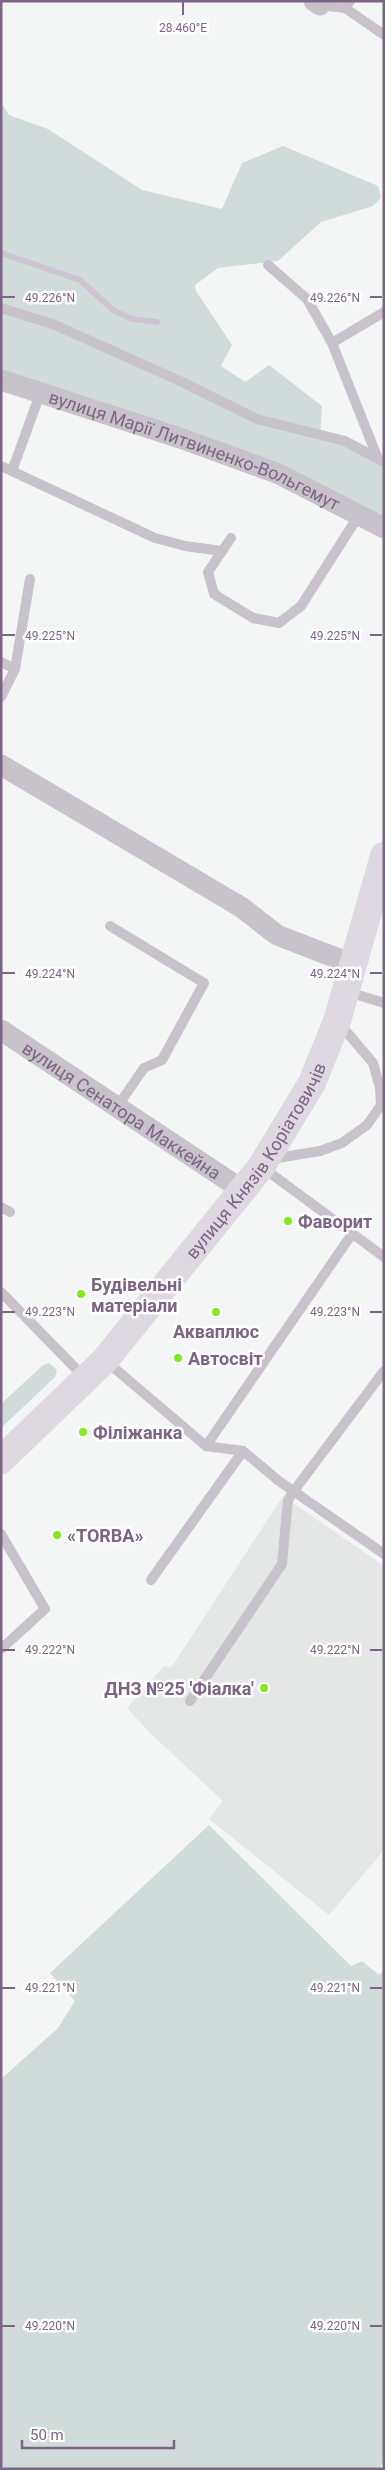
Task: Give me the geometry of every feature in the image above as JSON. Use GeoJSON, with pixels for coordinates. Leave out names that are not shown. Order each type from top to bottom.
{"type":"FeatureCollection","features":[{"type":"Feature","properties":{"kind":"main road","name":"вулиця Князів Коріатовичів"},"geometry":{"type":"LineString","coordinates":[[1,1460],[96,1369],[244,1191],[263,1163],[312,1083],[337,1021],[384,856]]}},
{"type":"Feature","properties":{"kind":"street","name":"вулиця Марії Литвиненко-Вольгемут"},"geometry":{"type":"LineString","coordinates":[[1,380],[183,439],[279,474],[384,528]]}},
{"type":"Feature","properties":{"kind":"street"},"geometry":{"type":"LineString","coordinates":[[1,765],[241,907],[276,935],[352,964]]}},
{"type":"Feature","properties":{"kind":"street","name":"вулиця Сенатора Маккейна"},"geometry":{"type":"LineString","coordinates":[[1,1030],[244,1191]]}},
{"type":"Feature","properties":{"kind":"lane"},"geometry":{"type":"LineString","coordinates":[[317,3],[348,5],[384,35]]}},
{"type":"Feature","properties":{"kind":"lane"},"geometry":{"type":"LineString","coordinates":[[268,265],[307,299],[332,343],[381,460]]}},
{"type":"Feature","properties":{"kind":"lane"},"geometry":{"type":"LineString","coordinates":[[1,308],[55,325],[180,381],[258,419],[344,441],[381,460]]}},
{"type":"Feature","properties":{"kind":"lane"},"geometry":{"type":"LineString","coordinates":[[332,343],[384,312]]}},
{"type":"Feature","properties":{"kind":"lane"},"geometry":{"type":"LineString","coordinates":[[12,471],[40,394]]}},
{"type":"Feature","properties":{"kind":"lane"},"geometry":{"type":"LineString","coordinates":[[1,466],[155,538],[185,546],[222,551]]}},
{"type":"Feature","properties":{"kind":"lane"},"geometry":{"type":"LineString","coordinates":[[231,538],[208,572],[214,594],[253,618],[279,623],[301,606],[359,515]]}},
{"type":"Feature","properties":{"kind":"lane"},"geometry":{"type":"LineString","coordinates":[[1,697],[15,670],[30,579]]}},
{"type":"Feature","properties":{"kind":"lane"},"geometry":{"type":"LineString","coordinates":[[1,662],[15,670]]}},
{"type":"Feature","properties":{"kind":"lane"},"geometry":{"type":"LineString","coordinates":[[110,926],[204,983],[162,1060],[144,1068],[117,1107]]}},
{"type":"Feature","properties":{"kind":"lane"},"geometry":{"type":"LineString","coordinates":[[344,991],[384,1003]]}},
{"type":"Feature","properties":{"kind":"lane"},"geometry":{"type":"LineString","coordinates":[[263,1163],[320,1151],[342,1143],[367,1125],[381,1105],[380,1088],[373,1063],[337,1021]]}},
{"type":"Feature","properties":{"kind":"lane"},"geometry":{"type":"LineString","coordinates":[[263,1163],[384,1258]]}},
{"type":"Feature","properties":{"kind":"lane"},"geometry":{"type":"LineString","coordinates":[[206,1446],[352,1234]]}},
{"type":"Feature","properties":{"kind":"lane"},"geometry":{"type":"LineString","coordinates":[[1,1292],[96,1369],[206,1446],[243,1451],[293,1492],[384,1554]]}},
{"type":"Feature","properties":{"kind":"lane"},"geometry":{"type":"LineString","coordinates":[[190,1701],[282,1564],[288,1500],[384,1371]]}},
{"type":"Feature","properties":{"kind":"lane"},"geometry":{"type":"LineString","coordinates":[[151,1580],[243,1451]]}},
{"type":"Feature","properties":{"kind":"lane"},"geometry":{"type":"LineString","coordinates":[[1,1534],[45,1610],[1,1649]]}},
{"type":"Feature","properties":{"kind":"shaded area"},"geometry":{"type":"Polygon","coordinates":[[[1,102],[9,115],[48,129],[142,190],[222,209],[242,163],[283,146],[378,186],[381,198],[373,206],[321,222],[278,261],[218,268],[195,285],[196,291],[232,345],[221,366],[245,382],[269,365],[322,406],[320,435],[384,462],[384,528],[279,474],[1,380],[1,102]]]}},
{"type":"Feature","properties":{"kind":"shaded area"},"geometry":{"type":"Polygon","coordinates":[[[49,1363],[57,1370],[55,1377],[1,1428],[1,1404],[43,1365],[49,1363]]]}},
{"type":"Feature","properties":{"kind":"shaded area","name":"ДНЗ №25 'Фіалка'"},"geometry":{"type":"Polygon","coordinates":[[[283,1496],[384,1566],[384,1850],[329,1915],[209,1819],[223,1801],[151,1734],[127,1708],[164,1666],[171,1668],[283,1496]]]}},
{"type":"Feature","properties":{"kind":"shaded area"},"geometry":{"type":"Polygon","coordinates":[[[209,1825],[351,1966],[362,1961],[379,1975],[384,1970],[384,2459],[380,2469],[1,2469],[1,2079],[58,2028],[75,2001],[50,1973],[209,1825]]]}},
{"type":"Feature","properties":{"kind":"waterway"},"geometry":{"type":"LineString","coordinates":[[1,253],[80,280],[113,310],[132,319],[157,322]]}},
{"type":"Feature","properties":{"kind":"place","name":"Фаворит"},"geometry":{"type":"Point","coordinates":[288,1221]}},
{"type":"Feature","properties":{"kind":"place","name":"Будівельні матеріали"},"geometry":{"type":"Point","coordinates":[81,1294]}},
{"type":"Feature","properties":{"kind":"place","name":"Акваплюс"},"geometry":{"type":"Point","coordinates":[216,1312]}},
{"type":"Feature","properties":{"kind":"place","name":"Автосвіт"},"geometry":{"type":"Point","coordinates":[178,1358]}},
{"type":"Feature","properties":{"kind":"place","name":"Філіжанка"},"geometry":{"type":"Point","coordinates":[83,1432]}},
{"type":"Feature","properties":{"kind":"place","name":"«TORBA»"},"geometry":{"type":"Point","coordinates":[57,1535]}},
{"type":"Feature","properties":{"kind":"place","name":"ДНЗ №25 'Фіалка'"},"geometry":{"type":"Point","coordinates":[264,1688]}}]}
